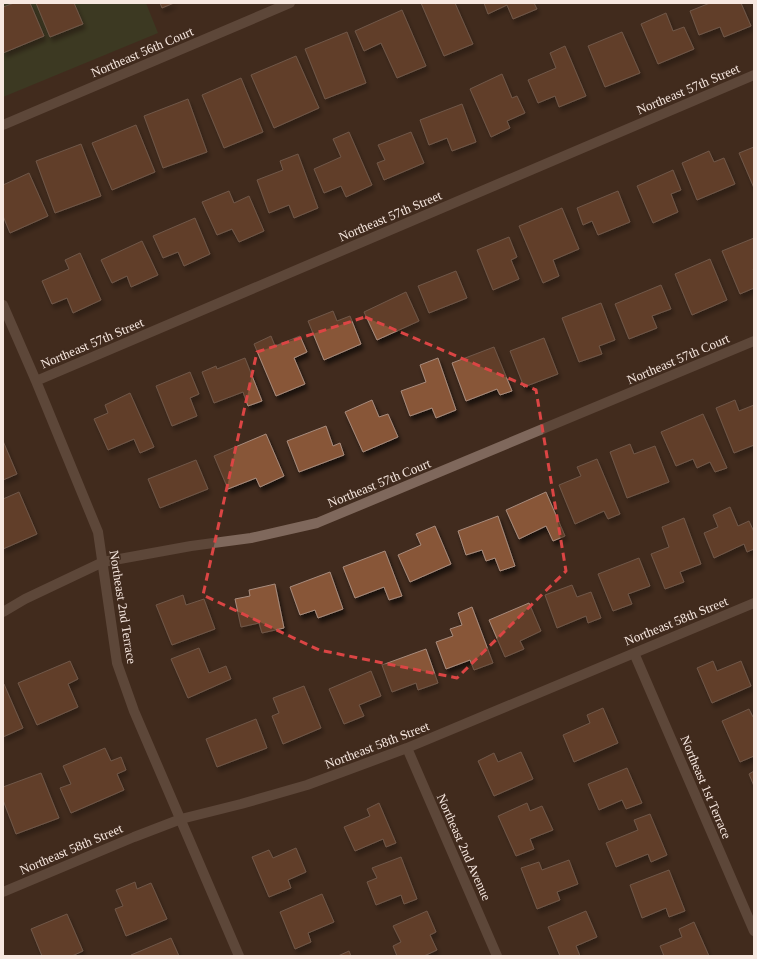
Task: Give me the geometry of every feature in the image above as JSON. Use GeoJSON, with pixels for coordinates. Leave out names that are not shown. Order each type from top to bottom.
{"type":"FeatureCollection","features":[{"type":"Feature","properties":{"kind":"street","name":"Northeast 56th Court"},"geometry":{"type":"LineString","coordinates":[[3,125],[290,3]]}},
{"type":"Feature","properties":{"kind":"street","name":"Northeast 57th Street"},"geometry":{"type":"LineString","coordinates":[[36,381],[754,75]]}},
{"type":"Feature","properties":{"kind":"street","name":"Northeast 2nd Terrace"},"geometry":{"type":"LineString","coordinates":[[3,305],[98,532],[117,663],[134,711],[239,956]]}},
{"type":"Feature","properties":{"kind":"street","name":"Northeast 57th Court"},"geometry":{"type":"LineString","coordinates":[[3,612],[25,599],[103,562],[191,546],[251,538],[317,523],[754,341]]}},
{"type":"Feature","properties":{"kind":"street","name":"Northeast 58th Street"},"geometry":{"type":"LineString","coordinates":[[3,892],[181,819],[307,785],[407,748],[754,603]]}},
{"type":"Feature","properties":{"kind":"street","name":"Northeast 1st Terrace"},"geometry":{"type":"LineString","coordinates":[[634,652],[754,931]]}},
{"type":"Feature","properties":{"kind":"street","name":"Northeast 2nd Avenue"},"geometry":{"type":"LineString","coordinates":[[407,748],[497,956]]}},
{"type":"Feature","properties":{"kind":"highlighted area"},"geometry":{"type":"Polygon","coordinates":[[[365,317],[536,390],[566,571],[457,678],[319,650],[203,595],[257,352],[365,317]]]}},
{"type":"Feature","properties":{"kind":"green space"},"geometry":{"type":"Polygon","coordinates":[[[3,3],[146,3],[158,33],[3,97],[3,3]]]}},
{"type":"Feature","properties":{"kind":"building"},"geometry":{"type":"Polygon","coordinates":[[[14,3],[30,3],[44,36],[3,53],[3,7],[14,3]]]}},
{"type":"Feature","properties":{"kind":"building"},"geometry":{"type":"Polygon","coordinates":[[[36,3],[74,3],[83,24],[50,37],[36,3]]]}},
{"type":"Feature","properties":{"kind":"building"},"geometry":{"type":"Polygon","coordinates":[[[160,3],[174,3],[162,8],[160,3]]]}},
{"type":"Feature","properties":{"kind":"building"},"geometry":{"type":"Polygon","coordinates":[[[421,3],[455,3],[473,44],[444,56],[421,3]]]}},
{"type":"Feature","properties":{"kind":"building"},"geometry":{"type":"Polygon","coordinates":[[[484,3],[534,3],[537,9],[513,19],[507,5],[488,14],[484,3]]]}},
{"type":"Feature","properties":{"kind":"building"},"geometry":{"type":"Polygon","coordinates":[[[710,3],[741,3],[751,26],[724,37],[720,27],[699,35],[690,11],[710,3]]]}},
{"type":"Feature","properties":{"kind":"building"},"geometry":{"type":"Polygon","coordinates":[[[402,10],[426,66],[397,78],[381,43],[364,51],[355,31],[402,10]]]}},
{"type":"Feature","properties":{"kind":"building"},"geometry":{"type":"Polygon","coordinates":[[[666,13],[673,31],[684,27],[694,49],[658,64],[641,24],[666,13]]]}},
{"type":"Feature","properties":{"kind":"building"},"geometry":{"type":"Polygon","coordinates":[[[347,32],[366,83],[325,99],[305,49],[347,32]]]}},
{"type":"Feature","properties":{"kind":"building"},"geometry":{"type":"Polygon","coordinates":[[[622,32],[640,73],[605,87],[588,46],[622,32]]]}},
{"type":"Feature","properties":{"kind":"building"},"geometry":{"type":"Polygon","coordinates":[[[565,46],[586,96],[559,107],[555,96],[538,103],[528,80],[556,68],[550,53],[565,46]]]}},
{"type":"Feature","properties":{"kind":"building"},"geometry":{"type":"Polygon","coordinates":[[[296,56],[319,108],[274,128],[251,75],[296,56]]]}},
{"type":"Feature","properties":{"kind":"building"},"geometry":{"type":"Polygon","coordinates":[[[502,74],[512,98],[517,96],[525,113],[507,121],[510,128],[491,137],[470,89],[502,74]]]}},
{"type":"Feature","properties":{"kind":"building"},"geometry":{"type":"Polygon","coordinates":[[[241,78],[263,132],[224,148],[202,95],[241,78]]]}},
{"type":"Feature","properties":{"kind":"building"},"geometry":{"type":"Polygon","coordinates":[[[188,99],[207,152],[163,168],[144,116],[188,99]]]}},
{"type":"Feature","properties":{"kind":"building"},"geometry":{"type":"Polygon","coordinates":[[[462,104],[476,142],[452,151],[447,138],[429,145],[420,120],[462,104]]]}},
{"type":"Feature","properties":{"kind":"building"},"geometry":{"type":"Polygon","coordinates":[[[136,125],[155,172],[112,190],[92,143],[136,125]]]}},
{"type":"Feature","properties":{"kind":"building"},"geometry":{"type":"Polygon","coordinates":[[[349,132],[372,185],[346,197],[341,186],[324,193],[314,169],[341,157],[333,139],[349,132]]]}},
{"type":"Feature","properties":{"kind":"building"},"geometry":{"type":"Polygon","coordinates":[[[411,132],[424,163],[384,180],[377,163],[385,160],[378,145],[411,132]]]}},
{"type":"Feature","properties":{"kind":"building"},"geometry":{"type":"Polygon","coordinates":[[[81,144],[101,196],[55,213],[36,161],[81,144]]]}},
{"type":"Feature","properties":{"kind":"building"},"geometry":{"type":"Polygon","coordinates":[[[754,147],[754,188],[739,153],[754,147]]]}},
{"type":"Feature","properties":{"kind":"building"},"geometry":{"type":"Polygon","coordinates":[[[709,151],[714,162],[724,158],[735,184],[697,200],[682,163],[709,151]]]}},
{"type":"Feature","properties":{"kind":"building"},"geometry":{"type":"Polygon","coordinates":[[[298,154],[318,208],[294,218],[289,205],[269,213],[257,180],[283,170],[280,161],[298,154]]]}},
{"type":"Feature","properties":{"kind":"building"},"geometry":{"type":"Polygon","coordinates":[[[673,170],[681,190],[671,194],[678,212],[653,223],[637,186],[673,170]]]}},
{"type":"Feature","properties":{"kind":"building"},"geometry":{"type":"Polygon","coordinates":[[[29,173],[48,216],[10,233],[3,216],[3,185],[29,173]]]}},
{"type":"Feature","properties":{"kind":"building"},"geometry":{"type":"Polygon","coordinates":[[[229,191],[234,203],[249,196],[264,231],[239,242],[232,229],[217,235],[202,202],[229,191]]]}},
{"type":"Feature","properties":{"kind":"building"},"geometry":{"type":"Polygon","coordinates":[[[618,191],[630,222],[598,235],[592,221],[583,225],[577,208],[618,191]]]}},
{"type":"Feature","properties":{"kind":"building"},"geometry":{"type":"Polygon","coordinates":[[[562,208],[579,249],[553,260],[559,276],[543,283],[519,226],[562,208]]]}},
{"type":"Feature","properties":{"kind":"building"},"geometry":{"type":"Polygon","coordinates":[[[195,218],[210,254],[184,266],[178,252],[163,258],[153,236],[195,218]]]}},
{"type":"Feature","properties":{"kind":"building"},"geometry":{"type":"Polygon","coordinates":[[[509,237],[517,257],[511,260],[519,279],[493,290],[477,250],[509,237]]]}},
{"type":"Feature","properties":{"kind":"building"},"geometry":{"type":"Polygon","coordinates":[[[754,238],[754,288],[740,294],[722,251],[754,238]]]}},
{"type":"Feature","properties":{"kind":"building"},"geometry":{"type":"Polygon","coordinates":[[[142,241],[158,275],[131,287],[127,276],[112,283],[101,260],[142,241]]]}},
{"type":"Feature","properties":{"kind":"building"},"geometry":{"type":"Polygon","coordinates":[[[80,253],[101,300],[73,313],[67,298],[52,304],[42,281],[69,269],[65,260],[80,253]]]}},
{"type":"Feature","properties":{"kind":"building"},"geometry":{"type":"Polygon","coordinates":[[[710,259],[727,300],[692,315],[675,274],[710,259]]]}},
{"type":"Feature","properties":{"kind":"building"},"geometry":{"type":"Polygon","coordinates":[[[456,271],[467,298],[429,313],[418,286],[456,271]]]}},
{"type":"Feature","properties":{"kind":"building"},"geometry":{"type":"Polygon","coordinates":[[[661,285],[671,309],[652,316],[657,328],[629,339],[615,304],[661,285]]]}},
{"type":"Feature","properties":{"kind":"building"},"geometry":{"type":"Polygon","coordinates":[[[406,292],[419,321],[377,340],[364,312],[406,292]]]}},
{"type":"Feature","properties":{"kind":"building"},"geometry":{"type":"Polygon","coordinates":[[[601,303],[615,340],[599,346],[602,354],[579,362],[562,318],[601,303]]]}},
{"type":"Feature","properties":{"kind":"building"},"geometry":{"type":"Polygon","coordinates":[[[333,311],[337,321],[350,316],[361,344],[324,360],[308,321],[333,311]]]}},
{"type":"Feature","properties":{"kind":"building"},"geometry":{"type":"Polygon","coordinates":[[[271,336],[275,346],[300,336],[307,352],[294,358],[305,384],[276,396],[254,344],[271,336]]]}},
{"type":"Feature","properties":{"kind":"building"},"geometry":{"type":"Polygon","coordinates":[[[544,338],[558,374],[524,387],[510,351],[544,338]]]}},
{"type":"Feature","properties":{"kind":"building"},"geometry":{"type":"Polygon","coordinates":[[[494,347],[512,391],[500,395],[497,389],[466,401],[452,363],[494,347]]]}},
{"type":"Feature","properties":{"kind":"building"},"geometry":{"type":"Polygon","coordinates":[[[245,358],[262,401],[248,406],[243,392],[214,403],[202,372],[216,366],[217,369],[245,358]]]}},
{"type":"Feature","properties":{"kind":"building"},"geometry":{"type":"Polygon","coordinates":[[[438,358],[456,410],[436,418],[432,408],[410,416],[401,391],[426,382],[420,365],[438,358]]]}},
{"type":"Feature","properties":{"kind":"building"},"geometry":{"type":"Polygon","coordinates":[[[190,372],[199,394],[190,398],[197,416],[172,426],[156,386],[190,372]]]}},
{"type":"Feature","properties":{"kind":"building"},"geometry":{"type":"Polygon","coordinates":[[[130,393],[154,447],[140,453],[134,439],[108,450],[94,419],[108,413],[105,405],[130,393]]]}},
{"type":"Feature","properties":{"kind":"building"},"geometry":{"type":"Polygon","coordinates":[[[372,400],[379,417],[388,414],[398,437],[363,452],[345,412],[372,400]]]}},
{"type":"Feature","properties":{"kind":"building"},"geometry":{"type":"Polygon","coordinates":[[[735,400],[739,411],[754,405],[754,445],[734,453],[716,408],[735,400]]]}},
{"type":"Feature","properties":{"kind":"building"},"geometry":{"type":"Polygon","coordinates":[[[703,414],[727,468],[715,472],[710,462],[697,468],[693,459],[676,466],[661,432],[703,414]]]}},
{"type":"Feature","properties":{"kind":"building"},"geometry":{"type":"Polygon","coordinates":[[[326,426],[333,446],[340,443],[344,455],[299,472],[287,441],[326,426]]]}},
{"type":"Feature","properties":{"kind":"building"},"geometry":{"type":"Polygon","coordinates":[[[266,434],[284,476],[260,487],[256,478],[228,489],[214,456],[266,434]]]}},
{"type":"Feature","properties":{"kind":"building"},"geometry":{"type":"Polygon","coordinates":[[[3,441],[17,474],[3,480],[3,441]]]}},
{"type":"Feature","properties":{"kind":"building"},"geometry":{"type":"Polygon","coordinates":[[[630,444],[634,454],[655,446],[669,482],[627,498],[610,452],[630,444]]]}},
{"type":"Feature","properties":{"kind":"building"},"geometry":{"type":"Polygon","coordinates":[[[597,459],[620,514],[608,519],[604,511],[575,524],[559,485],[581,476],[577,467],[597,459]]]}},
{"type":"Feature","properties":{"kind":"building"},"geometry":{"type":"Polygon","coordinates":[[[196,460],[208,489],[160,508],[148,479],[196,460]]]}},
{"type":"Feature","properties":{"kind":"building"},"geometry":{"type":"Polygon","coordinates":[[[19,492],[37,534],[3,549],[3,499],[19,492]]]}},
{"type":"Feature","properties":{"kind":"building"},"geometry":{"type":"Polygon","coordinates":[[[546,492],[565,536],[553,541],[546,526],[519,539],[506,510],[546,492]]]}},
{"type":"Feature","properties":{"kind":"building"},"geometry":{"type":"Polygon","coordinates":[[[730,507],[738,526],[749,521],[754,532],[754,549],[747,552],[744,544],[714,558],[704,533],[718,527],[713,515],[730,507]]]}},
{"type":"Feature","properties":{"kind":"building"},"geometry":{"type":"Polygon","coordinates":[[[498,516],[515,566],[500,571],[495,558],[486,561],[482,550],[466,555],[458,531],[498,516]]]}},
{"type":"Feature","properties":{"kind":"building"},"geometry":{"type":"Polygon","coordinates":[[[684,518],[701,564],[680,572],[684,582],[665,589],[651,554],[669,547],[662,527],[684,518]]]}},
{"type":"Feature","properties":{"kind":"building"},"geometry":{"type":"Polygon","coordinates":[[[435,526],[451,564],[410,582],[398,555],[421,545],[416,534],[435,526]]]}},
{"type":"Feature","properties":{"kind":"building"},"geometry":{"type":"Polygon","coordinates":[[[385,551],[402,596],[389,600],[384,587],[355,598],[343,567],[385,551]]]}},
{"type":"Feature","properties":{"kind":"building"},"geometry":{"type":"Polygon","coordinates":[[[639,558],[650,586],[628,594],[632,604],[613,611],[598,574],[639,558]]]}},
{"type":"Feature","properties":{"kind":"building"},"geometry":{"type":"Polygon","coordinates":[[[330,572],[343,609],[318,618],[315,610],[300,615],[290,587],[330,572]]]}},
{"type":"Feature","properties":{"kind":"building"},"geometry":{"type":"Polygon","coordinates":[[[275,584],[284,628],[262,633],[259,623],[241,627],[235,599],[250,596],[249,590],[275,584]]]}},
{"type":"Feature","properties":{"kind":"building"},"geometry":{"type":"Polygon","coordinates":[[[572,585],[577,597],[591,592],[601,618],[588,623],[586,616],[557,628],[545,595],[572,585]]]}},
{"type":"Feature","properties":{"kind":"building"},"geometry":{"type":"Polygon","coordinates":[[[183,595],[186,605],[204,599],[215,629],[172,645],[156,605],[183,595]]]}},
{"type":"Feature","properties":{"kind":"building"},"geometry":{"type":"Polygon","coordinates":[[[529,603],[541,631],[520,641],[524,649],[505,657],[489,620],[529,603]]]}},
{"type":"Feature","properties":{"kind":"building"},"geometry":{"type":"Polygon","coordinates":[[[472,607],[493,663],[474,670],[470,660],[446,669],[436,642],[453,636],[450,629],[462,625],[458,613],[472,607]]]}},
{"type":"Feature","properties":{"kind":"building"},"geometry":{"type":"Polygon","coordinates":[[[199,648],[209,673],[226,666],[231,679],[188,698],[171,659],[199,648]]]}},
{"type":"Feature","properties":{"kind":"building"},"geometry":{"type":"Polygon","coordinates":[[[426,649],[438,683],[418,690],[416,683],[392,692],[382,665],[426,649]]]}},
{"type":"Feature","properties":{"kind":"building"},"geometry":{"type":"Polygon","coordinates":[[[70,661],[78,679],[68,684],[78,707],[37,725],[18,683],[70,661]]]}},
{"type":"Feature","properties":{"kind":"building"},"geometry":{"type":"Polygon","coordinates":[[[713,661],[717,671],[741,661],[751,686],[712,703],[697,668],[713,661]]]}},
{"type":"Feature","properties":{"kind":"building"},"geometry":{"type":"Polygon","coordinates":[[[371,671],[381,696],[359,705],[364,716],[344,724],[329,689],[371,671]]]}},
{"type":"Feature","properties":{"kind":"building"},"geometry":{"type":"Polygon","coordinates":[[[3,684],[23,728],[3,737],[3,684]]]}},
{"type":"Feature","properties":{"kind":"building"},"geometry":{"type":"Polygon","coordinates":[[[304,686],[321,728],[283,744],[272,716],[279,713],[273,698],[304,686]]]}},
{"type":"Feature","properties":{"kind":"building"},"geometry":{"type":"Polygon","coordinates":[[[603,708],[618,743],[574,762],[563,735],[590,723],[587,715],[603,708]]]}},
{"type":"Feature","properties":{"kind":"building"},"geometry":{"type":"Polygon","coordinates":[[[749,709],[754,717],[754,756],[740,762],[722,721],[749,709]]]}},
{"type":"Feature","properties":{"kind":"building"},"geometry":{"type":"Polygon","coordinates":[[[256,719],[267,748],[217,767],[206,739],[256,719]]]}},
{"type":"Feature","properties":{"kind":"building"},"geometry":{"type":"Polygon","coordinates":[[[105,748],[111,761],[121,757],[126,770],[117,774],[124,790],[71,813],[60,788],[71,784],[63,766],[105,748]]]}},
{"type":"Feature","properties":{"kind":"building"},"geometry":{"type":"Polygon","coordinates":[[[521,752],[533,779],[494,796],[478,761],[494,753],[498,762],[521,752]]]}},
{"type":"Feature","properties":{"kind":"building"},"geometry":{"type":"Polygon","coordinates":[[[627,768],[642,803],[626,809],[622,800],[599,810],[588,784],[627,768]]]}},
{"type":"Feature","properties":{"kind":"building"},"geometry":{"type":"Polygon","coordinates":[[[754,771],[754,786],[749,774],[754,771]]]}},
{"type":"Feature","properties":{"kind":"building"},"geometry":{"type":"Polygon","coordinates":[[[41,773],[59,818],[16,834],[3,800],[3,787],[41,773]]]}},
{"type":"Feature","properties":{"kind":"building"},"geometry":{"type":"Polygon","coordinates":[[[379,803],[396,843],[386,847],[383,839],[355,851],[344,827],[370,816],[367,809],[379,803]]]}},
{"type":"Feature","properties":{"kind":"building"},"geometry":{"type":"Polygon","coordinates":[[[527,803],[530,811],[542,806],[553,830],[530,839],[534,849],[516,856],[498,816],[527,803]]]}},
{"type":"Feature","properties":{"kind":"building"},"geometry":{"type":"Polygon","coordinates":[[[650,814],[667,855],[651,862],[648,854],[616,867],[606,843],[638,830],[634,820],[650,814]]]}},
{"type":"Feature","properties":{"kind":"building"},"geometry":{"type":"Polygon","coordinates":[[[296,848],[306,872],[288,880],[291,888],[269,897],[252,857],[269,850],[273,858],[296,848]]]}},
{"type":"Feature","properties":{"kind":"building"},"geometry":{"type":"Polygon","coordinates":[[[401,857],[417,899],[404,904],[401,895],[376,905],[367,882],[377,878],[372,868],[401,857]]]}},
{"type":"Feature","properties":{"kind":"building"},"geometry":{"type":"Polygon","coordinates":[[[569,860],[578,884],[557,892],[560,900],[537,909],[521,868],[539,862],[542,870],[569,860]]]}},
{"type":"Feature","properties":{"kind":"building"},"geometry":{"type":"Polygon","coordinates":[[[669,870],[685,911],[669,917],[666,908],[642,918],[630,885],[669,870]]]}},
{"type":"Feature","properties":{"kind":"building"},"geometry":{"type":"Polygon","coordinates":[[[135,882],[137,889],[151,883],[167,919],[126,936],[115,909],[123,906],[116,890],[135,882]]]}},
{"type":"Feature","properties":{"kind":"building"},"geometry":{"type":"Polygon","coordinates":[[[322,894],[334,922],[308,933],[311,942],[295,949],[280,912],[322,894]]]}},
{"type":"Feature","properties":{"kind":"building"},"geometry":{"type":"Polygon","coordinates":[[[427,911],[436,932],[430,935],[437,950],[424,956],[397,956],[393,946],[401,942],[393,926],[427,911]]]}},
{"type":"Feature","properties":{"kind":"building"},"geometry":{"type":"Polygon","coordinates":[[[586,911],[597,937],[576,946],[580,956],[560,956],[548,927],[586,911]]]}},
{"type":"Feature","properties":{"kind":"building"},"geometry":{"type":"Polygon","coordinates":[[[67,914],[83,951],[72,956],[42,956],[31,929],[67,914]]]}},
{"type":"Feature","properties":{"kind":"building"},"geometry":{"type":"Polygon","coordinates":[[[694,922],[709,956],[664,956],[660,946],[682,937],[679,929],[694,922]]]}},
{"type":"Feature","properties":{"kind":"building"},"geometry":{"type":"Polygon","coordinates":[[[171,938],[179,956],[131,955],[171,938]]]}},
{"type":"Feature","properties":{"kind":"building"},"geometry":{"type":"Polygon","coordinates":[[[349,951],[351,956],[338,956],[349,951]]]}}]}
